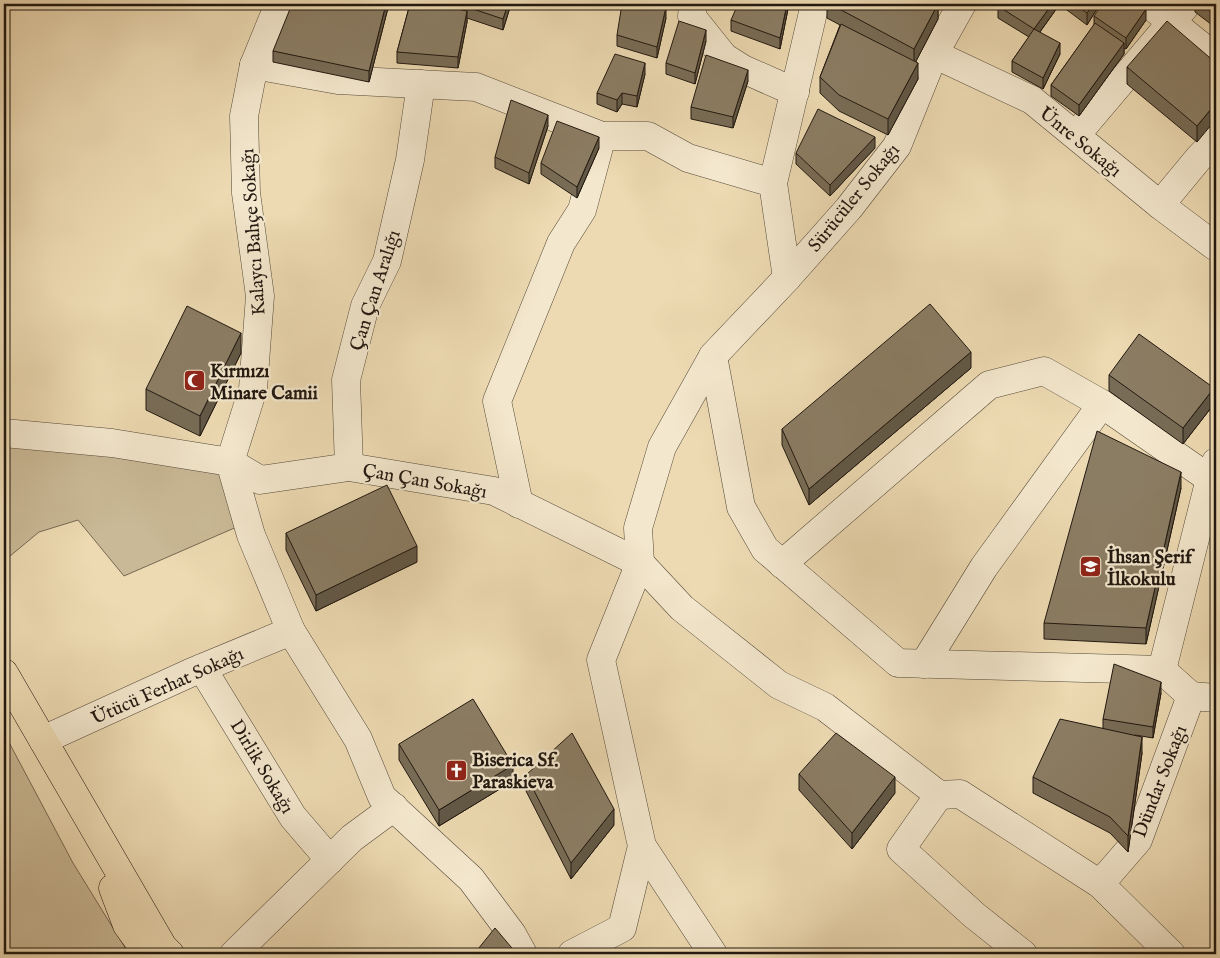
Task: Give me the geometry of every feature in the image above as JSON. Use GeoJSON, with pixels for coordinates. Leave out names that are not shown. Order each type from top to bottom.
{"type":"FeatureCollection","features":[{"type":"Feature","properties":{"kind":"main road"},"geometry":{"type":"LineString","coordinates":[[4,673],[163,947],[170,954]]}},
{"type":"Feature","properties":{"kind":"main road"},"geometry":{"type":"LineString","coordinates":[[74,794],[128,925],[148,954]]}},
{"type":"Feature","properties":{"kind":"street","name":"Kalaycı Bahçe Sokağı"},"geometry":{"type":"LineString","coordinates":[[230,462],[254,389],[260,296],[246,193],[244,116],[254,65],[279,4]]}},
{"type":"Feature","properties":{"kind":"street"},"geometry":{"type":"LineString","coordinates":[[693,4],[692,17],[724,57],[743,69],[795,92]]}},
{"type":"Feature","properties":{"kind":"street"},"geometry":{"type":"LineString","coordinates":[[787,278],[773,183],[816,4]]}},
{"type":"Feature","properties":{"kind":"street","name":"Sürücüler Sokağı"},"geometry":{"type":"LineString","coordinates":[[640,563],[638,528],[662,447],[713,356],[787,278],[849,208],[897,146],[934,54],[962,4]]}},
{"type":"Feature","properties":{"kind":"street"},"geometry":{"type":"LineString","coordinates":[[1149,4],[1180,13],[1216,58]]}},
{"type":"Feature","properties":{"kind":"street"},"geometry":{"type":"LineString","coordinates":[[1076,135],[1180,13]]}},
{"type":"Feature","properties":{"kind":"street","name":"Ünre Sokağı"},"geometry":{"type":"LineString","coordinates":[[934,54],[1032,100],[1160,205],[1216,247]]}},
{"type":"Feature","properties":{"kind":"street"},"geometry":{"type":"LineString","coordinates":[[254,65],[338,80],[476,87],[602,136],[648,136],[688,158],[773,183]]}},
{"type":"Feature","properties":{"kind":"street","name":"Çan Çan Aralığı"},"geometry":{"type":"LineString","coordinates":[[349,467],[346,380],[365,306],[387,261],[410,160],[421,84]]}},
{"type":"Feature","properties":{"kind":"street"},"geometry":{"type":"LineString","coordinates":[[520,504],[496,401],[561,243],[582,210],[602,136]]}},
{"type":"Feature","properties":{"kind":"street"},"geometry":{"type":"LineString","coordinates":[[1160,205],[1216,140]]}},
{"type":"Feature","properties":{"kind":"street"},"geometry":{"type":"LineString","coordinates":[[713,356],[741,507],[765,549],[898,663],[1162,670],[1204,697]]}},
{"type":"Feature","properties":{"kind":"street"},"geometry":{"type":"LineString","coordinates":[[782,564],[989,385],[1044,371],[1213,471],[1162,670]]}},
{"type":"Feature","properties":{"kind":"street"},"geometry":{"type":"LineString","coordinates":[[924,664],[984,567],[1102,404]]}},
{"type":"Feature","properties":{"kind":"street"},"geometry":{"type":"LineString","coordinates":[[4,433],[112,443],[230,462],[251,535],[291,631],[358,739],[382,797],[471,878],[512,934],[524,954]]}},
{"type":"Feature","properties":{"kind":"street","name":"Çan Çan Sokağı"},"geometry":{"type":"LineString","coordinates":[[230,462],[260,480],[349,467],[494,491],[640,563]]}},
{"type":"Feature","properties":{"kind":"street"},"geometry":{"type":"LineString","coordinates":[[713,954],[642,846],[601,660],[640,563],[682,608],[779,686],[825,707],[940,795],[960,794],[1100,884],[1171,954]]}},
{"type":"Feature","properties":{"kind":"street","name":"Ütücü Ferhat Sokağı"},"geometry":{"type":"LineString","coordinates":[[43,740],[202,668],[291,631]]}},
{"type":"Feature","properties":{"kind":"street","name":"Dirlik Sokağı"},"geometry":{"type":"LineString","coordinates":[[202,668],[294,817],[330,860]]}},
{"type":"Feature","properties":{"kind":"street","name":"Dündar Sokağı"},"geometry":{"type":"LineString","coordinates":[[1100,884],[1138,840],[1204,697]]}},
{"type":"Feature","properties":{"kind":"street"},"geometry":{"type":"LineString","coordinates":[[940,795],[901,850],[974,915],[1023,954]]}},
{"type":"Feature","properties":{"kind":"street"},"geometry":{"type":"LineString","coordinates":[[234,954],[352,838],[394,807]]}},
{"type":"Feature","properties":{"kind":"street"},"geometry":{"type":"LineString","coordinates":[[572,954],[622,928],[642,846]]}},
{"type":"Feature","properties":{"kind":"shaded area"},"geometry":{"type":"Polygon","coordinates":[[[4,442],[219,469],[239,526],[124,576],[78,520],[39,532],[4,561],[4,442]]]}},
{"type":"Feature","properties":{"kind":"shaded area"},"geometry":{"type":"Polygon","coordinates":[[[4,733],[73,863],[129,954],[4,954],[4,733]]]}},
{"type":"Feature","properties":{"kind":"building"},"geometry":{"type":"Polygon","coordinates":[[[292,4],[386,4],[369,71],[273,51],[292,4]]]}},
{"type":"Feature","properties":{"kind":"building"},"geometry":{"type":"Polygon","coordinates":[[[410,4],[432,4],[467,11],[458,57],[397,52],[410,4]]]}},
{"type":"Feature","properties":{"kind":"building"},"geometry":{"type":"Polygon","coordinates":[[[458,4],[508,4],[503,19],[458,4]]]}},
{"type":"Feature","properties":{"kind":"building"},"geometry":{"type":"Polygon","coordinates":[[[622,4],[657,4],[666,7],[657,47],[617,35],[622,4]]]}},
{"type":"Feature","properties":{"kind":"building"},"geometry":{"type":"Polygon","coordinates":[[[738,4],[787,4],[780,38],[731,20],[738,4]]]}},
{"type":"Feature","properties":{"kind":"building"},"geometry":{"type":"Polygon","coordinates":[[[830,4],[938,4],[914,49],[830,4]]]}},
{"type":"Feature","properties":{"kind":"building"},"geometry":{"type":"Polygon","coordinates":[[[1000,4],[1052,4],[1034,29],[998,6],[1000,4]]]}},
{"type":"Feature","properties":{"kind":"building"},"geometry":{"type":"Polygon","coordinates":[[[1074,4],[1093,4],[1087,13],[1074,4]]]}},
{"type":"Feature","properties":{"kind":"building"},"geometry":{"type":"Polygon","coordinates":[[[1102,4],[1138,4],[1146,9],[1126,38],[1094,16],[1102,4]]]}},
{"type":"Feature","properties":{"kind":"building"},"geometry":{"type":"Polygon","coordinates":[[[679,21],[706,30],[695,73],[666,63],[679,21]]]}},
{"type":"Feature","properties":{"kind":"building"},"geometry":{"type":"Polygon","coordinates":[[[1167,21],[1216,63],[1216,103],[1197,126],[1127,67],[1167,21]]]}},
{"type":"Feature","properties":{"kind":"building"},"geometry":{"type":"Polygon","coordinates":[[[1095,23],[1124,43],[1079,105],[1051,85],[1095,23]]]}},
{"type":"Feature","properties":{"kind":"building"},"geometry":{"type":"Polygon","coordinates":[[[841,24],[918,63],[888,119],[839,95],[820,77],[841,24]]]}},
{"type":"Feature","properties":{"kind":"building"},"geometry":{"type":"Polygon","coordinates":[[[1034,29],[1060,43],[1043,78],[1012,61],[1034,29]]]}},
{"type":"Feature","properties":{"kind":"building"},"geometry":{"type":"Polygon","coordinates":[[[615,54],[645,63],[637,96],[622,93],[617,100],[597,93],[615,54]]]}},
{"type":"Feature","properties":{"kind":"building"},"geometry":{"type":"Polygon","coordinates":[[[706,55],[748,70],[733,117],[691,107],[706,55]]]}},
{"type":"Feature","properties":{"kind":"building"},"geometry":{"type":"Polygon","coordinates":[[[511,100],[548,115],[529,173],[495,157],[511,100]]]}},
{"type":"Feature","properties":{"kind":"building"},"geometry":{"type":"Polygon","coordinates":[[[818,109],[875,137],[830,185],[796,153],[818,109]]]}},
{"type":"Feature","properties":{"kind":"building"},"geometry":{"type":"Polygon","coordinates":[[[557,121],[599,137],[577,187],[541,163],[557,121]]]}},
{"type":"Feature","properties":{"kind":"building"},"geometry":{"type":"Polygon","coordinates":[[[930,304],[971,352],[809,489],[782,429],[930,304]]]}},
{"type":"Feature","properties":{"kind":"building","name":"Kırmızı Minare Camii"},"geometry":{"type":"Polygon","coordinates":[[[187,306],[241,333],[200,416],[146,389],[187,306]]]}},
{"type":"Feature","properties":{"kind":"building"},"geometry":{"type":"Polygon","coordinates":[[[1139,334],[1214,388],[1183,428],[1109,375],[1139,334]]]}},
{"type":"Feature","properties":{"kind":"building"},"geometry":{"type":"Polygon","coordinates":[[[1097,431],[1181,472],[1146,628],[1044,623],[1097,431]]]}},
{"type":"Feature","properties":{"kind":"building"},"geometry":{"type":"Polygon","coordinates":[[[387,485],[417,546],[316,595],[286,533],[387,485]]]}},
{"type":"Feature","properties":{"kind":"building"},"geometry":{"type":"Polygon","coordinates":[[[1114,664],[1161,682],[1153,727],[1103,719],[1114,664]]]}},
{"type":"Feature","properties":{"kind":"building","name":"Biserica Sf. Paraskieva"},"geometry":{"type":"Polygon","coordinates":[[[473,699],[513,765],[439,810],[399,744],[473,699]]]}},
{"type":"Feature","properties":{"kind":"building"},"geometry":{"type":"Polygon","coordinates":[[[1060,719],[1142,737],[1128,836],[1110,817],[1033,777],[1060,719]]]}},
{"type":"Feature","properties":{"kind":"building"},"geometry":{"type":"Polygon","coordinates":[[[572,733],[614,809],[571,863],[526,775],[572,733]]]}},
{"type":"Feature","properties":{"kind":"building"},"geometry":{"type":"Polygon","coordinates":[[[836,733],[895,777],[852,833],[799,774],[836,733]]]}},
{"type":"Feature","properties":{"kind":"building"},"geometry":{"type":"Polygon","coordinates":[[[495,928],[517,954],[474,954],[495,928]]]}},
{"type":"Feature","properties":{"kind":"place","name":"Kırmızı Minare Camii"},"geometry":{"type":"Point","coordinates":[194,381]}},
{"type":"Feature","properties":{"kind":"place","name":"İhsan Şerif İlkokulu"},"geometry":{"type":"Point","coordinates":[1091,567]}},
{"type":"Feature","properties":{"kind":"place","name":"Biserica Sf. Paraskieva"},"geometry":{"type":"Point","coordinates":[456,770]}}]}
